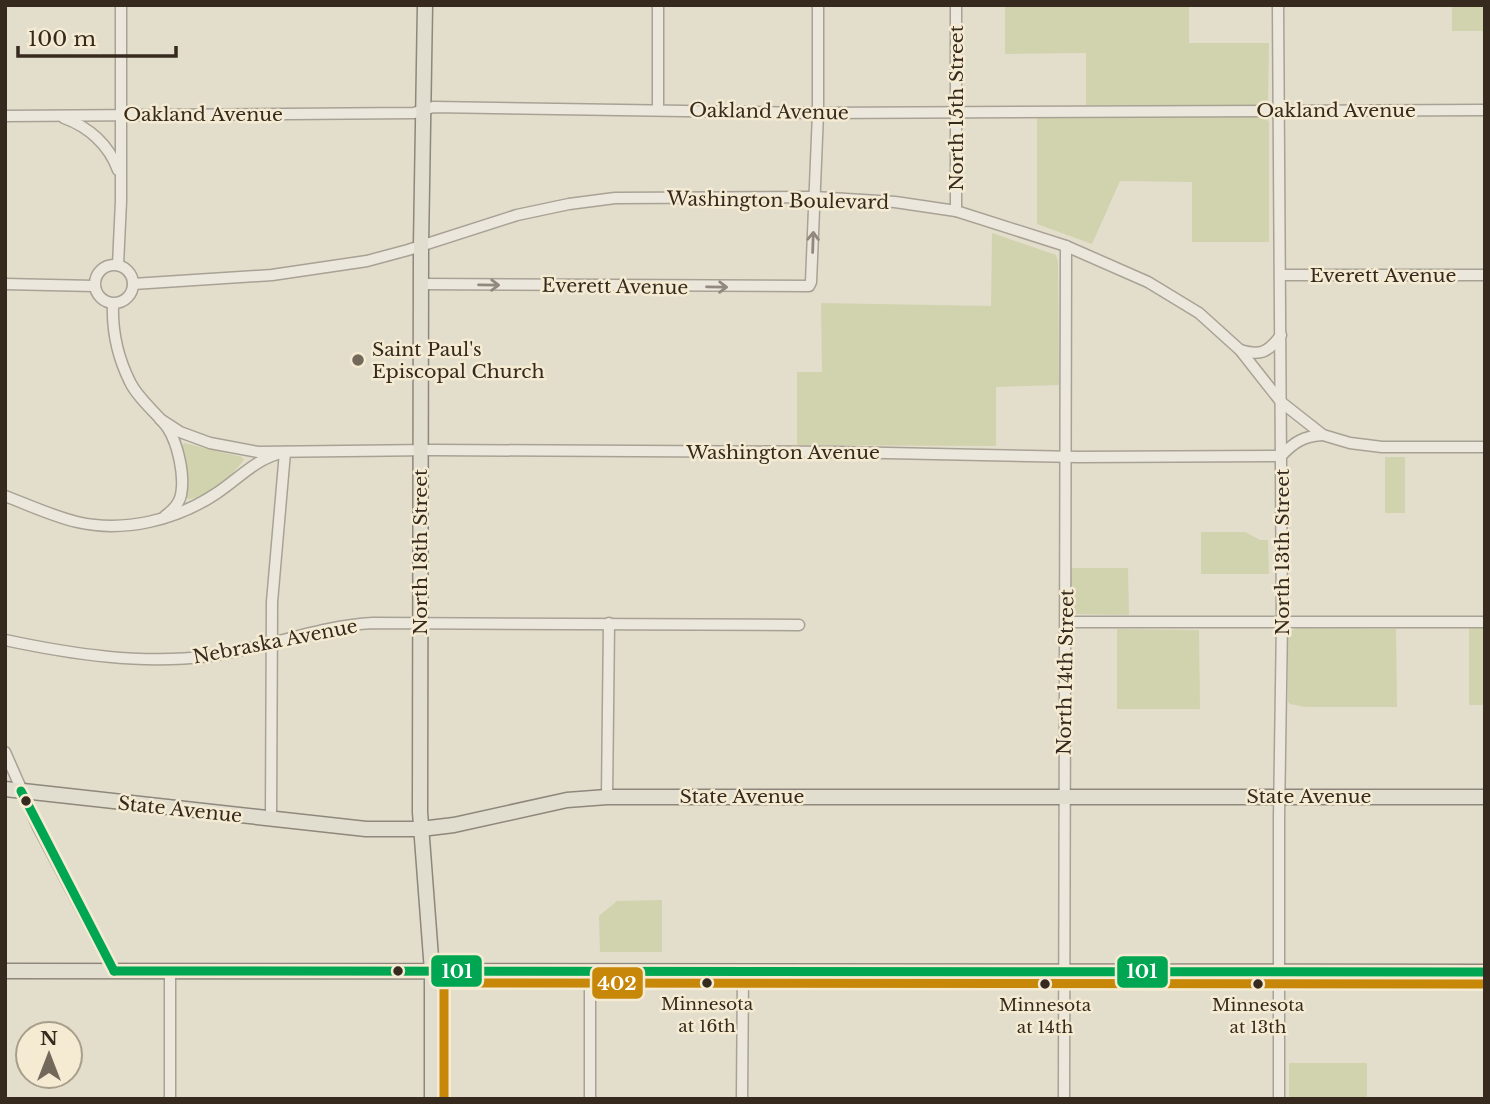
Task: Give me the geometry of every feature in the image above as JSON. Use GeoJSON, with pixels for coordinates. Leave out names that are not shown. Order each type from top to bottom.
{"type":"FeatureCollection","features":[{"type":"Feature","properties":{"kind":"main road","name":"North 18th Street"},"geometry":{"type":"LineString","coordinates":[[425,5],[420,450],[421,829],[432,971],[432,1099]]}},
{"type":"Feature","properties":{"kind":"main road","name":"State Avenue"},"geometry":{"type":"LineString","coordinates":[[5,789],[366,829],[421,829],[454,825],[567,800],[607,797],[1485,797]]}},
{"type":"Feature","properties":{"kind":"main road"},"geometry":{"type":"LineString","coordinates":[[5,971],[1485,971]]}},
{"type":"Feature","properties":{"kind":"street"},"geometry":{"type":"LineString","coordinates":[[118,265],[121,201],[121,5]]}},
{"type":"Feature","properties":{"kind":"street"},"geometry":{"type":"LineString","coordinates":[[658,109],[659,5]]}},
{"type":"Feature","properties":{"kind":"street"},"geometry":{"type":"LineString","coordinates":[[814,197],[818,113],[818,5]]}},
{"type":"Feature","properties":{"kind":"street","name":"North 15th Street"},"geometry":{"type":"LineString","coordinates":[[956,5],[956,211]]}},
{"type":"Feature","properties":{"kind":"street","name":"North 13th Street"},"geometry":{"type":"LineString","coordinates":[[1278,5],[1282,622],[1279,1099]]}},
{"type":"Feature","properties":{"kind":"street","name":"Oakland Avenue"},"geometry":{"type":"LineString","coordinates":[[5,116],[414,113],[433,107],[818,113],[1485,110]]}},
{"type":"Feature","properties":{"kind":"street","name":"Oakland Avenue"},"geometry":{"type":"LineString","coordinates":[[55,117],[66,119],[90,131],[113,158],[119,173],[121,201]]}},
{"type":"Feature","properties":{"kind":"street","name":"Everett Avenue"},"geometry":{"type":"LineString","coordinates":[[421,284],[809,286],[814,197]]}},
{"type":"Feature","properties":{"kind":"street","name":"Washington Boulevard"},"geometry":{"type":"LineString","coordinates":[[133,284],[272,275],[367,261],[517,215],[615,198],[814,197],[895,202],[956,211],[1066,246],[1148,282],[1199,313],[1240,350],[1281,402],[1323,435],[1350,443],[1382,447],[1485,447]]}},
{"type":"Feature","properties":{"kind":"street","name":"North 14th Street"},"geometry":{"type":"LineString","coordinates":[[1064,1099],[1066,246]]}},
{"type":"Feature","properties":{"kind":"street"},"geometry":{"type":"LineString","coordinates":[[118,265],[129,272],[133,284],[127,298],[113,304],[99,296],[94,286],[101,270],[118,265]]}},
{"type":"Feature","properties":{"kind":"street","name":"Everett Avenue"},"geometry":{"type":"LineString","coordinates":[[1281,275],[1485,275]]}},
{"type":"Feature","properties":{"kind":"street"},"geometry":{"type":"LineString","coordinates":[[5,284],[94,286]]}},
{"type":"Feature","properties":{"kind":"street"},"geometry":{"type":"LineString","coordinates":[[113,304],[114,329],[122,366],[131,384],[169,430],[179,462],[181,496],[173,510],[150,522]]}},
{"type":"Feature","properties":{"kind":"street"},"geometry":{"type":"LineString","coordinates":[[1240,350],[1263,354],[1281,334]]}},
{"type":"Feature","properties":{"kind":"street","name":"Washington Avenue"},"geometry":{"type":"LineString","coordinates":[[160,419],[180,432],[210,443],[246,451],[1281,456]]}},
{"type":"Feature","properties":{"kind":"street"},"geometry":{"type":"LineString","coordinates":[[1281,456],[1298,440],[1311,435],[1323,435]]}},
{"type":"Feature","properties":{"kind":"street"},"geometry":{"type":"LineString","coordinates":[[271,819],[275,551],[285,452]]}},
{"type":"Feature","properties":{"kind":"street","name":"Washington Avenue"},"geometry":{"type":"LineString","coordinates":[[5,496],[78,522],[110,525],[150,522],[172,517],[202,502],[259,460],[285,452]]}},
{"type":"Feature","properties":{"kind":"street"},"geometry":{"type":"LineString","coordinates":[[607,797],[609,622]]}},
{"type":"Feature","properties":{"kind":"street","name":"Nebraska Avenue"},"geometry":{"type":"LineString","coordinates":[[5,640],[61,652],[180,659],[222,654],[347,624],[609,622],[799,625]]}},
{"type":"Feature","properties":{"kind":"street"},"geometry":{"type":"LineString","coordinates":[[1067,622],[1485,622]]}},
{"type":"Feature","properties":{"kind":"street"},"geometry":{"type":"LineString","coordinates":[[5,752],[21,791],[114,971]]}},
{"type":"Feature","properties":{"kind":"street"},"geometry":{"type":"LineString","coordinates":[[170,970],[170,1099]]}},
{"type":"Feature","properties":{"kind":"street"},"geometry":{"type":"LineString","coordinates":[[590,971],[590,1099]]}},
{"type":"Feature","properties":{"kind":"street"},"geometry":{"type":"LineString","coordinates":[[742,1099],[743,972]]}},
{"type":"Feature","properties":{"kind":"green space"},"geometry":{"type":"Polygon","coordinates":[[[1005,5],[1189,5],[1189,43],[1269,43],[1268,102],[1264,105],[1086,105],[1086,53],[1005,54],[1005,5]]]}},
{"type":"Feature","properties":{"kind":"green space"},"geometry":{"type":"Polygon","coordinates":[[[1452,5],[1485,5],[1485,31],[1452,31],[1452,5]]]}},
{"type":"Feature","properties":{"kind":"green space"},"geometry":{"type":"Polygon","coordinates":[[[1037,117],[1265,117],[1269,122],[1269,242],[1192,242],[1192,182],[1120,181],[1092,244],[1037,224],[1037,117]]]}},
{"type":"Feature","properties":{"kind":"green space"},"geometry":{"type":"Polygon","coordinates":[[[992,233],[1056,255],[1059,385],[996,387],[996,446],[797,445],[797,372],[822,372],[821,303],[991,306],[992,233]]]}},
{"type":"Feature","properties":{"kind":"green space"},"geometry":{"type":"Polygon","coordinates":[[[184,443],[242,457],[244,460],[212,490],[189,499],[186,498],[181,449],[184,443]]]}},
{"type":"Feature","properties":{"kind":"green space"},"geometry":{"type":"Polygon","coordinates":[[[1385,457],[1405,457],[1405,513],[1385,513],[1385,457]]]}},
{"type":"Feature","properties":{"kind":"green space"},"geometry":{"type":"Polygon","coordinates":[[[1201,532],[1245,532],[1260,540],[1268,540],[1269,574],[1201,574],[1201,532]]]}},
{"type":"Feature","properties":{"kind":"green space"},"geometry":{"type":"Polygon","coordinates":[[[1070,568],[1128,568],[1129,615],[1072,614],[1070,568]]]}},
{"type":"Feature","properties":{"kind":"green space"},"geometry":{"type":"Polygon","coordinates":[[[1296,628],[1396,629],[1397,707],[1305,707],[1290,704],[1288,633],[1296,628]]]}},
{"type":"Feature","properties":{"kind":"green space"},"geometry":{"type":"Polygon","coordinates":[[[1469,628],[1485,628],[1485,705],[1469,705],[1469,628]]]}},
{"type":"Feature","properties":{"kind":"green space"},"geometry":{"type":"Polygon","coordinates":[[[1117,629],[1199,630],[1200,709],[1117,709],[1117,629]]]}},
{"type":"Feature","properties":{"kind":"green space"},"geometry":{"type":"Polygon","coordinates":[[[662,900],[662,952],[600,952],[599,916],[617,901],[662,900]]]}},
{"type":"Feature","properties":{"kind":"green space"},"geometry":{"type":"Polygon","coordinates":[[[1289,1063],[1367,1063],[1367,1099],[1289,1099],[1289,1063]]]}},
{"type":"Feature","properties":{"kind":"transit line","name":"101"},"geometry":{"type":"LineString","coordinates":[[21,791],[114,971]]}},
{"type":"Feature","properties":{"kind":"transit line","name":"101"},"geometry":{"type":"LineString","coordinates":[[114,971],[1485,972]]}},
{"type":"Feature","properties":{"kind":"transit line","name":"402"},"geometry":{"type":"LineString","coordinates":[[444,1099],[444,983],[1485,984]]}},
{"type":"Feature","properties":{"kind":"place","name":"Saint Paul's Episcopal Church"},"geometry":{"type":"Point","coordinates":[358,360]}},
{"type":"Feature","properties":{"kind":"place","name":"Minnesota at 16th"},"geometry":{"type":"Point","coordinates":[707,983]}},
{"type":"Feature","properties":{"kind":"place","name":"Minnesota at 14th"},"geometry":{"type":"Point","coordinates":[1045,984]}},
{"type":"Feature","properties":{"kind":"place","name":"Minnesota at 13th"},"geometry":{"type":"Point","coordinates":[1258,984]}}]}
